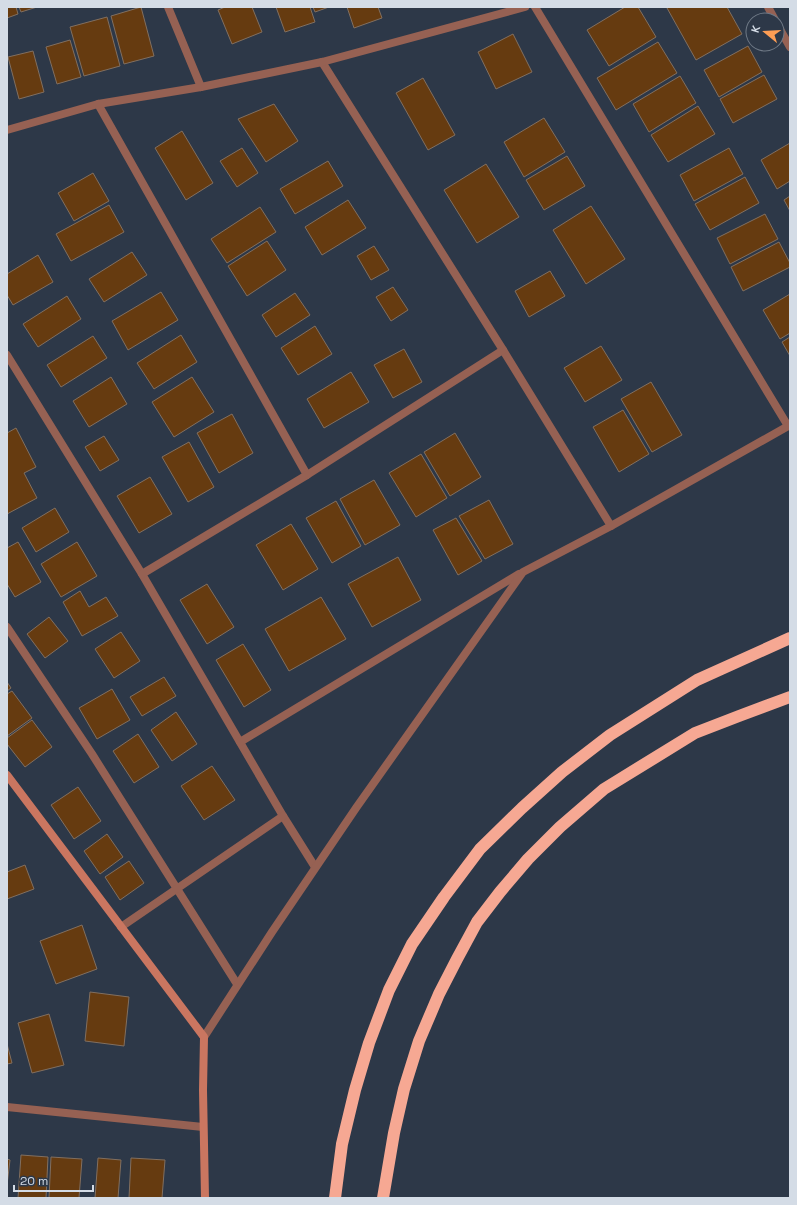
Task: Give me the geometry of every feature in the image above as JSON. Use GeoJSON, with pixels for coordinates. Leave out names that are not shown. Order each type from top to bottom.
{"type":"FeatureCollection","features":[{"type":"Feature","properties":{"kind":"highway"},"geometry":{"type":"LineString","coordinates":[[334,1198],[342,1144],[354,1090],[369,1043],[389,990],[412,944],[444,897],[480,849],[556,777],[610,735],[697,680],[790,638]]}},
{"type":"Feature","properties":{"kind":"highway"},"geometry":{"type":"LineString","coordinates":[[383,1198],[394,1133],[404,1089],[419,1041],[439,994],[477,922],[505,886],[528,859],[560,827],[604,789],[695,733],[790,698]]}},
{"type":"Feature","properties":{"kind":"main road"},"geometry":{"type":"LineString","coordinates":[[7,775],[204,1037],[203,1127],[205,1198]]}},
{"type":"Feature","properties":{"kind":"street"},"geometry":{"type":"LineString","coordinates":[[168,7],[201,87]]}},
{"type":"Feature","properties":{"kind":"street"},"geometry":{"type":"LineString","coordinates":[[7,130],[98,104],[201,87],[322,62],[525,7]]}},
{"type":"Feature","properties":{"kind":"street"},"geometry":{"type":"LineString","coordinates":[[240,742],[523,572],[611,526],[789,425],[535,7]]}},
{"type":"Feature","properties":{"kind":"street"},"geometry":{"type":"LineString","coordinates":[[785,38],[790,47]]}},
{"type":"Feature","properties":{"kind":"street"},"geometry":{"type":"LineString","coordinates":[[322,62],[503,350],[611,526]]}},
{"type":"Feature","properties":{"kind":"street"},"geometry":{"type":"LineString","coordinates":[[98,104],[307,475]]}},
{"type":"Feature","properties":{"kind":"street"},"geometry":{"type":"LineString","coordinates":[[142,574],[307,475],[503,350]]}},
{"type":"Feature","properties":{"kind":"street"},"geometry":{"type":"LineString","coordinates":[[7,355],[142,574],[283,816],[315,867]]}},
{"type":"Feature","properties":{"kind":"street"},"geometry":{"type":"LineString","coordinates":[[204,1037],[237,984],[315,867],[390,758],[523,572]]}},
{"type":"Feature","properties":{"kind":"street"},"geometry":{"type":"LineString","coordinates":[[7,627],[92,754],[237,984]]}},
{"type":"Feature","properties":{"kind":"street"},"geometry":{"type":"LineString","coordinates":[[121,927],[283,816]]}},
{"type":"Feature","properties":{"kind":"street"},"geometry":{"type":"LineString","coordinates":[[7,1107],[203,1127]]}},
{"type":"Feature","properties":{"kind":"building"},"geometry":{"type":"Polygon","coordinates":[[[7,7],[16,7],[18,14],[7,18],[7,7]]]}},
{"type":"Feature","properties":{"kind":"building"},"geometry":{"type":"Polygon","coordinates":[[[19,7],[37,7],[21,12],[19,7]]]}},
{"type":"Feature","properties":{"kind":"building"},"geometry":{"type":"Polygon","coordinates":[[[141,7],[154,56],[124,64],[111,16],[141,7]]]}},
{"type":"Feature","properties":{"kind":"building"},"geometry":{"type":"Polygon","coordinates":[[[225,7],[252,7],[262,32],[232,44],[218,10],[225,7]]]}},
{"type":"Feature","properties":{"kind":"building"},"geometry":{"type":"Polygon","coordinates":[[[276,7],[310,7],[315,22],[285,32],[276,7]]]}},
{"type":"Feature","properties":{"kind":"building"},"geometry":{"type":"Polygon","coordinates":[[[313,7],[329,7],[315,12],[313,7]]]}},
{"type":"Feature","properties":{"kind":"building"},"geometry":{"type":"Polygon","coordinates":[[[347,7],[378,7],[382,18],[354,28],[347,7]]]}},
{"type":"Feature","properties":{"kind":"building"},"geometry":{"type":"Polygon","coordinates":[[[625,7],[638,7],[656,37],[609,66],[587,30],[625,7]]]}},
{"type":"Feature","properties":{"kind":"building"},"geometry":{"type":"Polygon","coordinates":[[[727,7],[742,34],[696,60],[667,8],[727,7]]]}},
{"type":"Feature","properties":{"kind":"building"},"geometry":{"type":"Polygon","coordinates":[[[107,17],[120,66],[84,76],[70,27],[107,17]]]}},
{"type":"Feature","properties":{"kind":"building"},"geometry":{"type":"Polygon","coordinates":[[[513,34],[532,72],[496,89],[478,52],[513,34]]]}},
{"type":"Feature","properties":{"kind":"building"},"geometry":{"type":"Polygon","coordinates":[[[70,40],[81,77],[57,84],[46,47],[70,40]]]}},
{"type":"Feature","properties":{"kind":"building"},"geometry":{"type":"Polygon","coordinates":[[[658,42],[677,73],[616,110],[597,78],[658,42]]]}},
{"type":"Feature","properties":{"kind":"building"},"geometry":{"type":"Polygon","coordinates":[[[745,48],[745,52],[751,52],[762,72],[719,97],[704,70],[745,48]]]}},
{"type":"Feature","properties":{"kind":"building"},"geometry":{"type":"Polygon","coordinates":[[[33,51],[44,92],[19,99],[8,57],[33,51]]]}},
{"type":"Feature","properties":{"kind":"building"},"geometry":{"type":"Polygon","coordinates":[[[764,75],[777,99],[733,123],[720,99],[764,75]]]}},
{"type":"Feature","properties":{"kind":"building"},"geometry":{"type":"Polygon","coordinates":[[[680,76],[696,103],[649,132],[633,104],[680,76]]]}},
{"type":"Feature","properties":{"kind":"building"},"geometry":{"type":"Polygon","coordinates":[[[423,78],[455,135],[428,150],[396,93],[423,78]]]}},
{"type":"Feature","properties":{"kind":"building"},"geometry":{"type":"Polygon","coordinates":[[[274,104],[298,141],[266,162],[238,119],[274,104]]]}},
{"type":"Feature","properties":{"kind":"building"},"geometry":{"type":"Polygon","coordinates":[[[698,106],[715,134],[668,162],[651,135],[698,106]]]}},
{"type":"Feature","properties":{"kind":"building"},"geometry":{"type":"Polygon","coordinates":[[[544,118],[565,152],[524,177],[504,142],[544,118]]]}},
{"type":"Feature","properties":{"kind":"building"},"geometry":{"type":"Polygon","coordinates":[[[182,131],[213,183],[186,200],[155,148],[182,131]]]}},
{"type":"Feature","properties":{"kind":"building"},"geometry":{"type":"Polygon","coordinates":[[[790,143],[790,181],[777,189],[761,160],[790,143]]]}},
{"type":"Feature","properties":{"kind":"building"},"geometry":{"type":"Polygon","coordinates":[[[242,148],[258,173],[237,187],[220,161],[242,148]]]}},
{"type":"Feature","properties":{"kind":"building"},"geometry":{"type":"Polygon","coordinates":[[[729,148],[743,174],[694,201],[680,175],[729,148]]]}},
{"type":"Feature","properties":{"kind":"building"},"geometry":{"type":"Polygon","coordinates":[[[567,156],[585,186],[544,210],[526,180],[567,156]]]}},
{"type":"Feature","properties":{"kind":"building"},"geometry":{"type":"Polygon","coordinates":[[[328,161],[343,186],[295,214],[280,189],[328,161]]]}},
{"type":"Feature","properties":{"kind":"building"},"geometry":{"type":"Polygon","coordinates":[[[486,164],[519,217],[477,243],[444,190],[486,164]]]}},
{"type":"Feature","properties":{"kind":"building"},"geometry":{"type":"Polygon","coordinates":[[[93,173],[109,201],[74,221],[58,193],[93,173]]]}},
{"type":"Feature","properties":{"kind":"building"},"geometry":{"type":"Polygon","coordinates":[[[745,177],[759,203],[710,230],[695,204],[745,177]]]}},
{"type":"Feature","properties":{"kind":"building"},"geometry":{"type":"Polygon","coordinates":[[[790,196],[790,211],[784,200],[790,196]]]}},
{"type":"Feature","properties":{"kind":"building"},"geometry":{"type":"Polygon","coordinates":[[[348,200],[366,228],[322,255],[305,227],[348,200]]]}},
{"type":"Feature","properties":{"kind":"building"},"geometry":{"type":"Polygon","coordinates":[[[109,205],[124,232],[71,261],[56,234],[109,205]]]}},
{"type":"Feature","properties":{"kind":"building"},"geometry":{"type":"Polygon","coordinates":[[[591,206],[625,259],[586,284],[553,230],[591,206]]]}},
{"type":"Feature","properties":{"kind":"building"},"geometry":{"type":"Polygon","coordinates":[[[260,207],[276,232],[227,263],[211,239],[260,207]]]}},
{"type":"Feature","properties":{"kind":"building"},"geometry":{"type":"Polygon","coordinates":[[[765,214],[778,239],[730,264],[717,238],[765,214]]]}},
{"type":"Feature","properties":{"kind":"building"},"geometry":{"type":"Polygon","coordinates":[[[267,241],[286,270],[247,296],[228,266],[267,241]]]}},
{"type":"Feature","properties":{"kind":"building"},"geometry":{"type":"Polygon","coordinates":[[[779,242],[790,263],[790,267],[743,291],[731,267],[779,242]]]}},
{"type":"Feature","properties":{"kind":"building"},"geometry":{"type":"Polygon","coordinates":[[[374,246],[389,270],[371,280],[357,256],[374,246]]]}},
{"type":"Feature","properties":{"kind":"building"},"geometry":{"type":"Polygon","coordinates":[[[132,252],[147,275],[104,302],[89,279],[132,252]]]}},
{"type":"Feature","properties":{"kind":"building"},"geometry":{"type":"Polygon","coordinates":[[[38,255],[53,282],[13,305],[7,295],[7,274],[38,255]]]}},
{"type":"Feature","properties":{"kind":"building"},"geometry":{"type":"Polygon","coordinates":[[[550,271],[565,296],[529,317],[515,291],[550,271]]]}},
{"type":"Feature","properties":{"kind":"building"},"geometry":{"type":"Polygon","coordinates":[[[393,287],[408,310],[391,321],[376,297],[393,287]]]}},
{"type":"Feature","properties":{"kind":"building"},"geometry":{"type":"Polygon","coordinates":[[[161,292],[178,320],[128,350],[112,321],[161,292]]]}},
{"type":"Feature","properties":{"kind":"building"},"geometry":{"type":"Polygon","coordinates":[[[295,293],[310,315],[276,337],[262,315],[295,293]]]}},
{"type":"Feature","properties":{"kind":"building"},"geometry":{"type":"Polygon","coordinates":[[[790,294],[790,333],[780,339],[763,310],[790,294]]]}},
{"type":"Feature","properties":{"kind":"building"},"geometry":{"type":"Polygon","coordinates":[[[67,296],[81,319],[38,347],[23,324],[67,296]]]}},
{"type":"Feature","properties":{"kind":"building"},"geometry":{"type":"Polygon","coordinates":[[[315,326],[332,354],[298,375],[281,348],[315,326]]]}},
{"type":"Feature","properties":{"kind":"building"},"geometry":{"type":"Polygon","coordinates":[[[181,335],[197,362],[154,389],[137,363],[181,335]]]}},
{"type":"Feature","properties":{"kind":"building"},"geometry":{"type":"Polygon","coordinates":[[[93,336],[107,358],[61,387],[47,365],[93,336]]]}},
{"type":"Feature","properties":{"kind":"building"},"geometry":{"type":"Polygon","coordinates":[[[790,337],[790,356],[782,342],[790,337]]]}},
{"type":"Feature","properties":{"kind":"building"},"geometry":{"type":"Polygon","coordinates":[[[601,346],[622,380],[585,402],[564,368],[601,346]]]}},
{"type":"Feature","properties":{"kind":"building"},"geometry":{"type":"Polygon","coordinates":[[[404,349],[422,382],[393,398],[374,365],[404,349]]]}},
{"type":"Feature","properties":{"kind":"building"},"geometry":{"type":"Polygon","coordinates":[[[351,372],[369,402],[324,428],[307,399],[351,372]]]}},
{"type":"Feature","properties":{"kind":"building"},"geometry":{"type":"Polygon","coordinates":[[[111,377],[127,404],[89,427],[73,401],[111,377]]]}},
{"type":"Feature","properties":{"kind":"building"},"geometry":{"type":"Polygon","coordinates":[[[192,377],[214,412],[174,437],[152,402],[192,377]]]}},
{"type":"Feature","properties":{"kind":"building"},"geometry":{"type":"Polygon","coordinates":[[[651,382],[682,435],[652,452],[621,399],[651,382]]]}},
{"type":"Feature","properties":{"kind":"building"},"geometry":{"type":"Polygon","coordinates":[[[623,410],[649,454],[619,472],[593,427],[623,410]]]}},
{"type":"Feature","properties":{"kind":"building"},"geometry":{"type":"Polygon","coordinates":[[[232,414],[253,453],[219,473],[197,433],[232,414]]]}},
{"type":"Feature","properties":{"kind":"building"},"geometry":{"type":"Polygon","coordinates":[[[16,428],[36,467],[24,473],[37,498],[7,514],[7,433],[16,428]]]}},
{"type":"Feature","properties":{"kind":"building"},"geometry":{"type":"Polygon","coordinates":[[[455,433],[481,477],[450,496],[424,452],[455,433]]]}},
{"type":"Feature","properties":{"kind":"building"},"geometry":{"type":"Polygon","coordinates":[[[104,436],[119,460],[100,471],[85,447],[104,436]]]}},
{"type":"Feature","properties":{"kind":"building"},"geometry":{"type":"Polygon","coordinates":[[[189,442],[214,487],[188,502],[162,457],[189,442]]]}},
{"type":"Feature","properties":{"kind":"building"},"geometry":{"type":"Polygon","coordinates":[[[421,454],[447,498],[416,517],[389,473],[421,454]]]}},
{"type":"Feature","properties":{"kind":"building"},"geometry":{"type":"Polygon","coordinates":[[[150,477],[172,514],[139,533],[117,496],[150,477]]]}},
{"type":"Feature","properties":{"kind":"building"},"geometry":{"type":"Polygon","coordinates":[[[374,480],[400,525],[365,545],[340,499],[374,480]]]}},
{"type":"Feature","properties":{"kind":"building"},"geometry":{"type":"Polygon","coordinates":[[[489,500],[513,544],[485,559],[459,516],[489,500]]]}},
{"type":"Feature","properties":{"kind":"building"},"geometry":{"type":"Polygon","coordinates":[[[336,501],[361,546],[332,563],[306,518],[336,501]]]}},
{"type":"Feature","properties":{"kind":"building"},"geometry":{"type":"Polygon","coordinates":[[[55,508],[69,532],[36,552],[22,528],[55,508]]]}},
{"type":"Feature","properties":{"kind":"building"},"geometry":{"type":"Polygon","coordinates":[[[456,518],[482,561],[458,575],[433,530],[456,518]]]}},
{"type":"Feature","properties":{"kind":"building"},"geometry":{"type":"Polygon","coordinates":[[[291,524],[318,569],[283,590],[256,545],[291,524]]]}},
{"type":"Feature","properties":{"kind":"building"},"geometry":{"type":"Polygon","coordinates":[[[18,542],[41,582],[15,597],[7,584],[7,548],[18,542]]]}},
{"type":"Feature","properties":{"kind":"building"},"geometry":{"type":"Polygon","coordinates":[[[77,542],[97,576],[61,597],[41,564],[77,542]]]}},
{"type":"Feature","properties":{"kind":"building"},"geometry":{"type":"Polygon","coordinates":[[[398,557],[421,600],[372,627],[348,584],[398,557]]]}},
{"type":"Feature","properties":{"kind":"building"},"geometry":{"type":"Polygon","coordinates":[[[207,584],[234,627],[207,644],[180,600],[207,584]]]}},
{"type":"Feature","properties":{"kind":"building"},"geometry":{"type":"Polygon","coordinates":[[[80,591],[89,607],[106,597],[118,616],[82,636],[63,602],[80,591]]]}},
{"type":"Feature","properties":{"kind":"building"},"geometry":{"type":"Polygon","coordinates":[[[321,597],[346,639],[289,671],[265,629],[321,597]]]}},
{"type":"Feature","properties":{"kind":"building"},"geometry":{"type":"Polygon","coordinates":[[[49,617],[68,641],[45,658],[27,634],[49,617]]]}},
{"type":"Feature","properties":{"kind":"building"},"geometry":{"type":"Polygon","coordinates":[[[121,632],[140,661],[114,678],[95,649],[121,632]]]}},
{"type":"Feature","properties":{"kind":"building"},"geometry":{"type":"Polygon","coordinates":[[[243,644],[271,690],[244,707],[216,660],[243,644]]]}},
{"type":"Feature","properties":{"kind":"building"},"geometry":{"type":"Polygon","coordinates":[[[164,677],[176,696],[142,716],[130,697],[164,677]]]}},
{"type":"Feature","properties":{"kind":"building"},"geometry":{"type":"Polygon","coordinates":[[[7,682],[11,688],[7,691],[7,682]]]}},
{"type":"Feature","properties":{"kind":"building"},"geometry":{"type":"Polygon","coordinates":[[[112,689],[130,720],[97,739],[79,708],[112,689]]]}},
{"type":"Feature","properties":{"kind":"building"},"geometry":{"type":"Polygon","coordinates":[[[12,691],[32,718],[7,736],[7,694],[12,691]]]}},
{"type":"Feature","properties":{"kind":"building"},"geometry":{"type":"Polygon","coordinates":[[[176,712],[197,744],[172,761],[151,730],[176,712]]]}},
{"type":"Feature","properties":{"kind":"building"},"geometry":{"type":"Polygon","coordinates":[[[32,720],[52,747],[25,767],[7,744],[7,738],[32,720]]]}},
{"type":"Feature","properties":{"kind":"building"},"geometry":{"type":"Polygon","coordinates":[[[138,734],[159,767],[134,783],[113,751],[138,734]]]}},
{"type":"Feature","properties":{"kind":"building"},"geometry":{"type":"Polygon","coordinates":[[[212,766],[235,800],[204,820],[181,786],[212,766]]]}},
{"type":"Feature","properties":{"kind":"building"},"geometry":{"type":"Polygon","coordinates":[[[78,787],[101,821],[74,839],[51,805],[78,787]]]}},
{"type":"Feature","properties":{"kind":"building"},"geometry":{"type":"Polygon","coordinates":[[[107,834],[123,857],[100,874],[84,851],[107,834]]]}},
{"type":"Feature","properties":{"kind":"building"},"geometry":{"type":"Polygon","coordinates":[[[129,861],[144,883],[120,900],[105,877],[129,861]]]}},
{"type":"Feature","properties":{"kind":"building"},"geometry":{"type":"Polygon","coordinates":[[[25,865],[34,889],[7,899],[7,872],[25,865]]]}},
{"type":"Feature","properties":{"kind":"building"},"geometry":{"type":"Polygon","coordinates":[[[82,925],[97,969],[56,984],[40,941],[82,925]]]}},
{"type":"Feature","properties":{"kind":"building"},"geometry":{"type":"Polygon","coordinates":[[[90,992],[129,997],[124,1046],[85,1041],[90,992]]]}},
{"type":"Feature","properties":{"kind":"building"},"geometry":{"type":"Polygon","coordinates":[[[49,1014],[64,1065],[32,1073],[18,1023],[49,1014]]]}},
{"type":"Feature","properties":{"kind":"building"},"geometry":{"type":"Polygon","coordinates":[[[7,1044],[12,1063],[7,1064],[7,1044]]]}},
{"type":"Feature","properties":{"kind":"building"},"geometry":{"type":"Polygon","coordinates":[[[21,1155],[48,1157],[46,1198],[18,1198],[21,1155]]]}},
{"type":"Feature","properties":{"kind":"building"},"geometry":{"type":"Polygon","coordinates":[[[51,1157],[82,1159],[79,1198],[49,1198],[51,1157]]]}},
{"type":"Feature","properties":{"kind":"building"},"geometry":{"type":"Polygon","coordinates":[[[98,1158],[121,1160],[118,1198],[95,1198],[98,1158]]]}},
{"type":"Feature","properties":{"kind":"building"},"geometry":{"type":"Polygon","coordinates":[[[131,1158],[165,1160],[162,1198],[129,1198],[131,1158]]]}},
{"type":"Feature","properties":{"kind":"building"},"geometry":{"type":"Polygon","coordinates":[[[7,1159],[10,1160],[7,1185],[7,1159]]]}}]}
